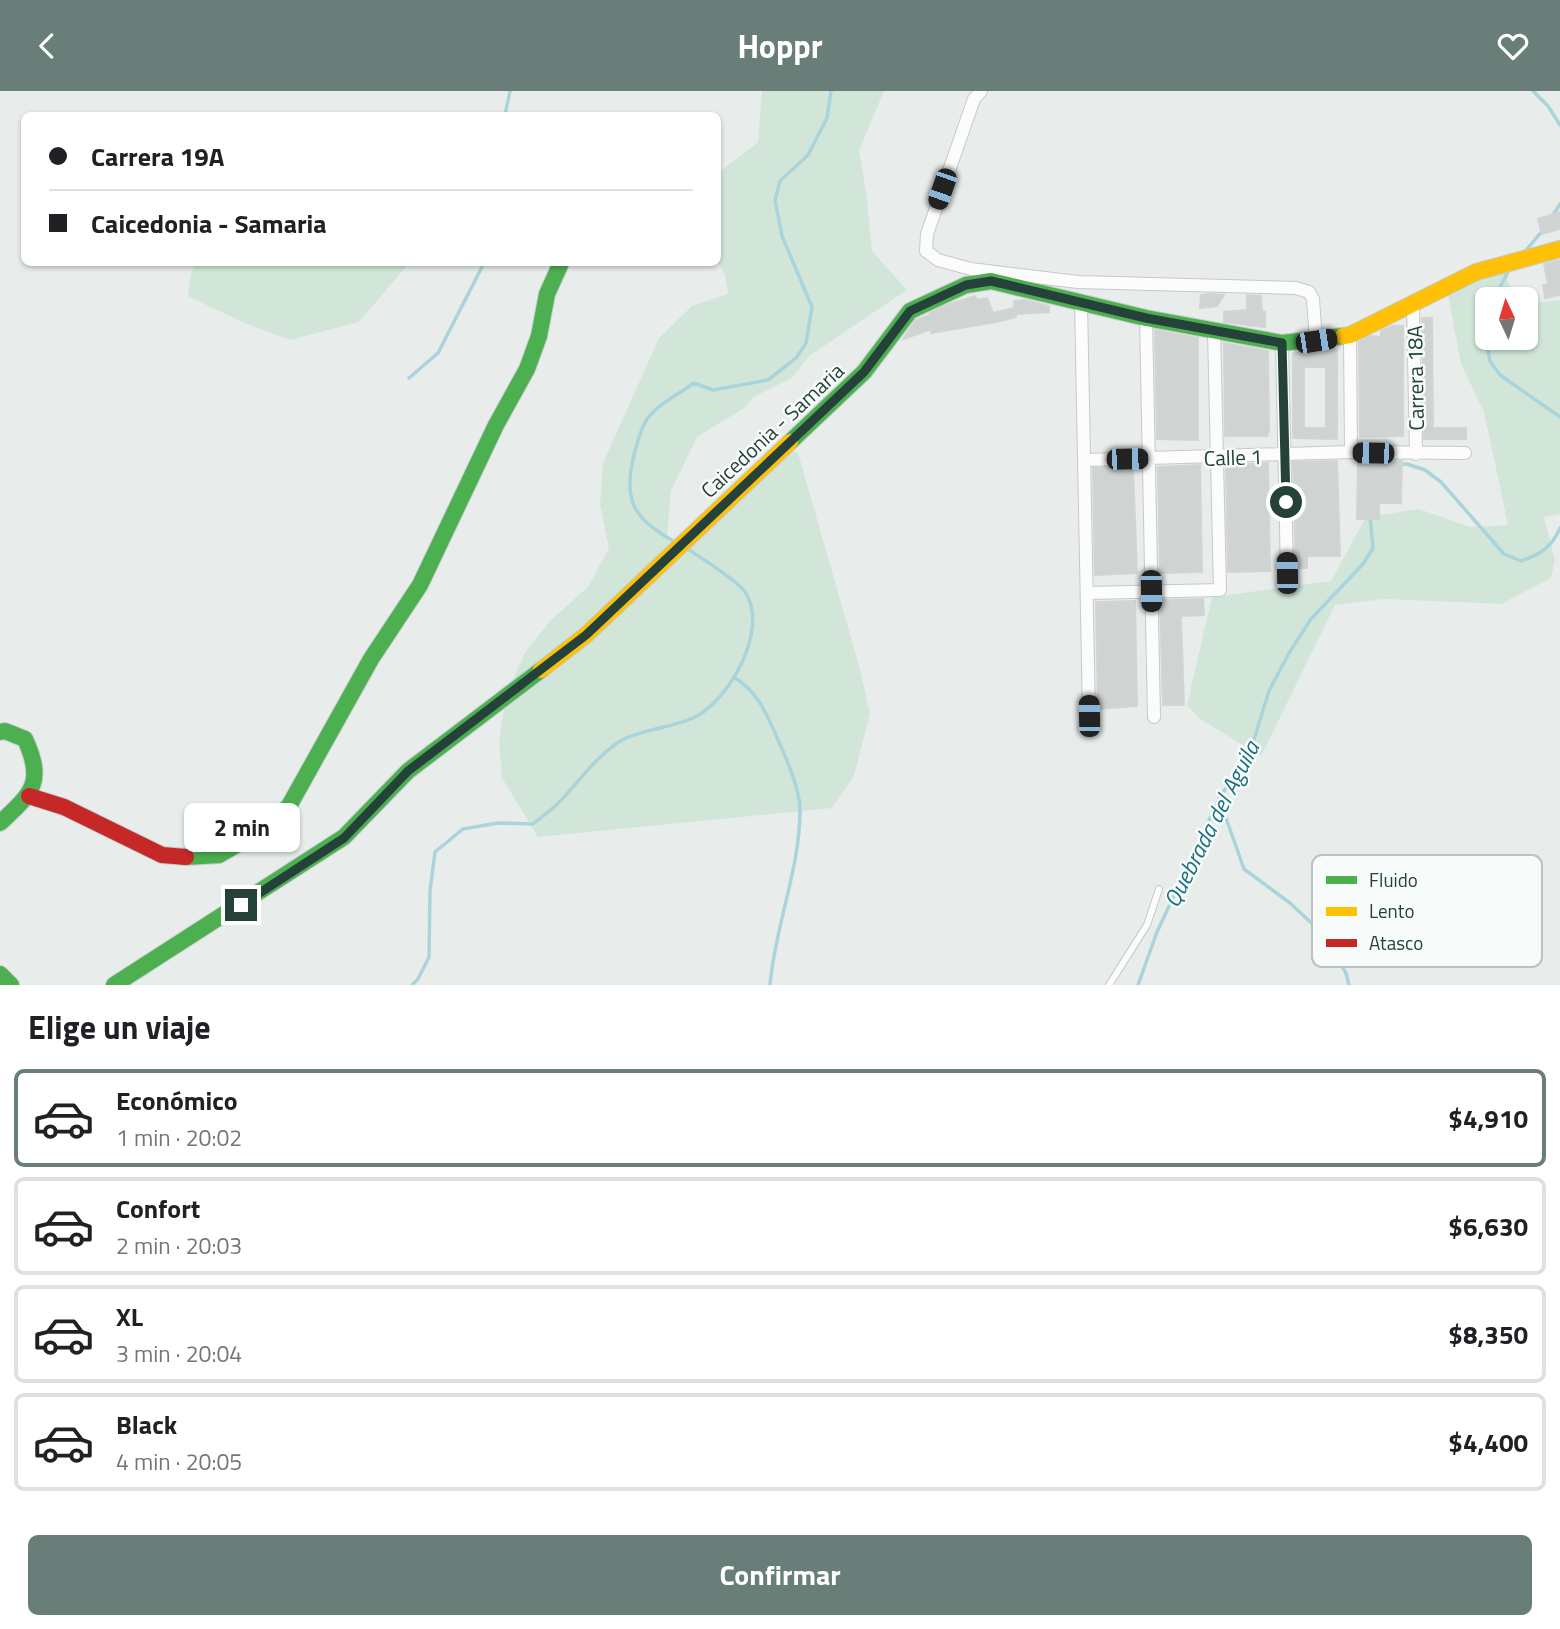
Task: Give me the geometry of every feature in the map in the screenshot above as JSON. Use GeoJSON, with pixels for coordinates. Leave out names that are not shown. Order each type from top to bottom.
{"type":"FeatureCollection","features":[{"type":"Feature","properties":{"kind":"street"},"geometry":{"type":"LineString","coordinates":[[981,91],[974,99],[927,234],[926,251],[938,260],[971,269],[1078,282],[1296,288],[1309,292],[1313,299],[1316,341]]}},
{"type":"Feature","properties":{"kind":"street","name":"Caicedonia - Samaria"},"geometry":{"type":"LineString","coordinates":[[114,985],[344,838],[408,771],[586,635],[864,372],[910,311],[966,285],[991,281],[1146,318],[1282,343],[1316,341],[1350,335],[1476,272],[1560,249]]}},
{"type":"Feature","properties":{"kind":"street"},"geometry":{"type":"LineString","coordinates":[[29,796],[64,807],[162,855],[192,858],[219,855],[262,830],[289,806],[371,659],[420,585],[496,425],[527,369],[539,336],[547,294],[560,266]]}},
{"type":"Feature","properties":{"kind":"street"},"geometry":{"type":"LineString","coordinates":[[1081,301],[1089,716]]}},
{"type":"Feature","properties":{"kind":"street","name":"Carrera 18A"},"geometry":{"type":"LineString","coordinates":[[1413,303],[1416,453]]}},
{"type":"Feature","properties":{"kind":"street"},"geometry":{"type":"LineString","coordinates":[[1146,318],[1153,717]]}},
{"type":"Feature","properties":{"kind":"street"},"geometry":{"type":"LineString","coordinates":[[1087,593],[1220,590],[1214,330]]}},
{"type":"Feature","properties":{"kind":"street"},"geometry":{"type":"LineString","coordinates":[[1350,335],[1351,452]]}},
{"type":"Feature","properties":{"kind":"street"},"geometry":{"type":"LineString","coordinates":[[1282,343],[1287,573]]}},
{"type":"Feature","properties":{"kind":"street","name":"Calle 1"},"geometry":{"type":"LineString","coordinates":[[1084,460],[1351,452],[1465,453]]}},
{"type":"Feature","properties":{"kind":"street"},"geometry":{"type":"LineString","coordinates":[[0,732],[5,731],[25,739],[33,754],[36,780],[29,796],[0,823]]}},
{"type":"Feature","properties":{"kind":"street"},"geometry":{"type":"LineString","coordinates":[[0,974],[12,985]]}},
{"type":"Feature","properties":{"kind":"lane"},"geometry":{"type":"LineString","coordinates":[[1109,985],[1147,925],[1158,889]]}},
{"type":"Feature","properties":{"kind":"green space"},"geometry":{"type":"Polygon","coordinates":[[[762,91],[884,91],[859,151],[872,251],[907,290],[809,356],[793,377],[754,397],[744,408],[697,437],[671,491],[667,538],[672,547],[780,447],[798,453],[870,713],[854,776],[832,808],[538,837],[502,778],[499,741],[507,692],[526,651],[551,620],[588,587],[609,548],[600,504],[603,463],[659,338],[692,306],[728,294],[725,275],[720,266],[721,171],[758,142],[762,91]]]}},
{"type":"Feature","properties":{"kind":"green space"},"geometry":{"type":"Polygon","coordinates":[[[1500,262],[1510,287],[1475,287],[1475,350],[1538,350],[1538,303],[1560,300],[1560,514],[1544,517],[1555,560],[1551,578],[1501,604],[1384,599],[1335,605],[1261,756],[1200,719],[1187,705],[1212,597],[1331,581],[1366,517],[1419,509],[1470,527],[1508,525],[1484,412],[1461,364],[1447,289],[1500,262]]]}},
{"type":"Feature","properties":{"kind":"green space"},"geometry":{"type":"Polygon","coordinates":[[[194,266],[406,266],[359,322],[290,340],[242,322],[188,296],[194,266]]]}},
{"type":"Feature","properties":{"kind":"building"},"geometry":{"type":"Polygon","coordinates":[[[1560,212],[1560,229],[1542,234],[1538,219],[1560,212]]]}},
{"type":"Feature","properties":{"kind":"building"},"geometry":{"type":"Polygon","coordinates":[[[1560,260],[1560,295],[1545,298],[1543,285],[1548,284],[1544,264],[1560,260]]]}},
{"type":"Feature","properties":{"kind":"building"},"geometry":{"type":"Polygon","coordinates":[[[1201,295],[1224,295],[1217,306],[1200,308],[1201,295]]]}},
{"type":"Feature","properties":{"kind":"building"},"geometry":{"type":"Polygon","coordinates":[[[1247,295],[1261,296],[1265,327],[1224,322],[1224,312],[1247,310],[1247,295]]]}},
{"type":"Feature","properties":{"kind":"building"},"geometry":{"type":"Polygon","coordinates":[[[975,296],[977,300],[987,298],[993,313],[1014,308],[1014,301],[1026,300],[1049,306],[1049,312],[1015,314],[1016,317],[996,322],[931,333],[932,329],[903,339],[916,320],[975,296]]]}},
{"type":"Feature","properties":{"kind":"building"},"geometry":{"type":"Polygon","coordinates":[[[1422,318],[1432,318],[1433,428],[1466,428],[1466,439],[1424,439],[1422,318]]]}},
{"type":"Feature","properties":{"kind":"building"},"geometry":{"type":"Polygon","coordinates":[[[1392,326],[1403,326],[1403,436],[1360,436],[1359,342],[1370,336],[1381,337],[1381,331],[1392,326]]]}},
{"type":"Feature","properties":{"kind":"building"},"geometry":{"type":"Polygon","coordinates":[[[1155,330],[1198,338],[1198,440],[1157,439],[1155,330]]]}},
{"type":"Feature","properties":{"kind":"building"},"geometry":{"type":"Polygon","coordinates":[[[1224,343],[1268,351],[1267,436],[1225,436],[1224,343]]]}},
{"type":"Feature","properties":{"kind":"building"},"geometry":{"type":"Polygon","coordinates":[[[1337,350],[1337,439],[1293,438],[1293,353],[1337,350]],[[1304,367],[1304,428],[1326,428],[1326,367],[1304,367]]]}},
{"type":"Feature","properties":{"kind":"building"},"geometry":{"type":"Polygon","coordinates":[[[1337,461],[1340,556],[1307,556],[1307,568],[1296,568],[1293,462],[1337,461]]]}},
{"type":"Feature","properties":{"kind":"building"},"geometry":{"type":"Polygon","coordinates":[[[1358,461],[1402,461],[1401,503],[1379,503],[1379,519],[1357,519],[1358,461]]]}},
{"type":"Feature","properties":{"kind":"building"},"geometry":{"type":"Polygon","coordinates":[[[1268,463],[1270,571],[1228,572],[1226,465],[1268,463]]]}},
{"type":"Feature","properties":{"kind":"building"},"geometry":{"type":"Polygon","coordinates":[[[1200,465],[1202,572],[1160,573],[1158,467],[1200,465]]]}},
{"type":"Feature","properties":{"kind":"building"},"geometry":{"type":"Polygon","coordinates":[[[1133,467],[1137,573],[1095,575],[1093,468],[1133,467]]]}},
{"type":"Feature","properties":{"kind":"building"},"geometry":{"type":"Polygon","coordinates":[[[1203,599],[1204,615],[1181,616],[1184,705],[1163,705],[1160,600],[1203,599]]]}},
{"type":"Feature","properties":{"kind":"building"},"geometry":{"type":"Polygon","coordinates":[[[1135,601],[1137,706],[1098,709],[1096,602],[1135,601]]]}},
{"type":"Feature","properties":{"kind":"waterway"},"geometry":{"type":"LineString","coordinates":[[506,112],[510,91]]}},
{"type":"Feature","properties":{"kind":"waterway"},"geometry":{"type":"LineString","coordinates":[[675,542],[641,517],[631,497],[631,471],[639,437],[652,414],[694,383],[713,390],[768,380],[796,358],[806,343],[812,307],[782,236],[775,200],[780,181],[808,155],[827,118],[831,91]]}},
{"type":"Feature","properties":{"kind":"waterway","name":"Quebrada del Aguila"},"geometry":{"type":"LineString","coordinates":[[1533,91],[1548,106],[1560,125]]}},
{"type":"Feature","properties":{"kind":"waterway","name":"Quebrada del Aguila"},"geometry":{"type":"LineString","coordinates":[[1553,215],[1560,204]]}},
{"type":"Feature","properties":{"kind":"waterway","name":"Quebrada del Aguila"},"geometry":{"type":"LineString","coordinates":[[1523,254],[1543,230]]}},
{"type":"Feature","properties":{"kind":"waterway"},"geometry":{"type":"LineString","coordinates":[[409,378],[438,353],[482,266]]}},
{"type":"Feature","properties":{"kind":"waterway","name":"Quebrada del Aguila"},"geometry":{"type":"LineString","coordinates":[[1500,287],[1509,270]]}},
{"type":"Feature","properties":{"kind":"waterway","name":"Quebrada del Aguila"},"geometry":{"type":"LineString","coordinates":[[1488,350],[1490,361],[1500,375],[1560,417]]}},
{"type":"Feature","properties":{"kind":"waterway","name":"Quebrada del Aguila"},"geometry":{"type":"LineString","coordinates":[[1397,465],[1407,464],[1425,470],[1441,482],[1504,554],[1521,561],[1545,549],[1560,528]]}},
{"type":"Feature","properties":{"kind":"waterway","name":"Quebrada del Aguila"},"geometry":{"type":"LineString","coordinates":[[1138,985],[1157,932],[1219,799],[1251,749],[1269,691],[1289,653],[1311,619],[1363,564],[1373,548],[1370,516]]}},
{"type":"Feature","properties":{"kind":"waterway"},"geometry":{"type":"LineString","coordinates":[[412,985],[429,957],[430,891],[435,852],[463,829],[498,823],[533,824],[558,804],[596,761],[617,743],[634,735],[693,718],[720,697],[732,681],[749,643],[751,607],[740,587],[685,547]]}},
{"type":"Feature","properties":{"kind":"waterway"},"geometry":{"type":"LineString","coordinates":[[735,678],[754,695],[767,717],[783,750],[799,801],[796,854],[770,985]]}},
{"type":"Feature","properties":{"kind":"waterway"},"geometry":{"type":"LineString","coordinates":[[1220,801],[1244,869],[1290,903],[1312,924]]}},
{"type":"Feature","properties":{"kind":"waterway"},"geometry":{"type":"LineString","coordinates":[[1342,967],[1349,985]]}},
{"type":"Feature","properties":{"kind":"traffic: fast"},"geometry":{"type":"LineString","coordinates":[[186,857],[219,855],[262,830],[289,806],[371,659],[420,585],[496,425],[527,369],[539,336],[547,294],[560,266]]}},
{"type":"Feature","properties":{"kind":"traffic: fast"},"geometry":{"type":"LineString","coordinates":[[790,442],[864,372],[910,311],[966,285],[991,281],[1146,318],[1282,343],[1343,336]]}},
{"type":"Feature","properties":{"kind":"traffic: fast"},"geometry":{"type":"LineString","coordinates":[[114,985],[344,837],[408,771],[541,670]]}},
{"type":"Feature","properties":{"kind":"traffic: fast"},"geometry":{"type":"LineString","coordinates":[[0,732],[5,731],[25,739],[34,766],[32,786],[27,795],[0,823]]}},
{"type":"Feature","properties":{"kind":"traffic: fast"},"geometry":{"type":"LineString","coordinates":[[0,974],[11,985]]}},
{"type":"Feature","properties":{"kind":"traffic: slow"},"geometry":{"type":"LineString","coordinates":[[1343,336],[1350,335],[1476,272],[1560,249]]}},
{"type":"Feature","properties":{"kind":"traffic: slow"},"geometry":{"type":"LineString","coordinates":[[541,670],[586,635],[790,442]]}},
{"type":"Feature","properties":{"kind":"traffic: jam"},"geometry":{"type":"LineString","coordinates":[[29,796],[64,807],[162,855],[186,857]]}},
{"type":"Feature","properties":{"kind":"route"},"geometry":{"type":"LineString","coordinates":[[241,905],[344,838],[408,771],[586,635],[864,372],[910,311],[966,285],[991,281],[1146,318],[1282,343],[1286,502]]}}]}
